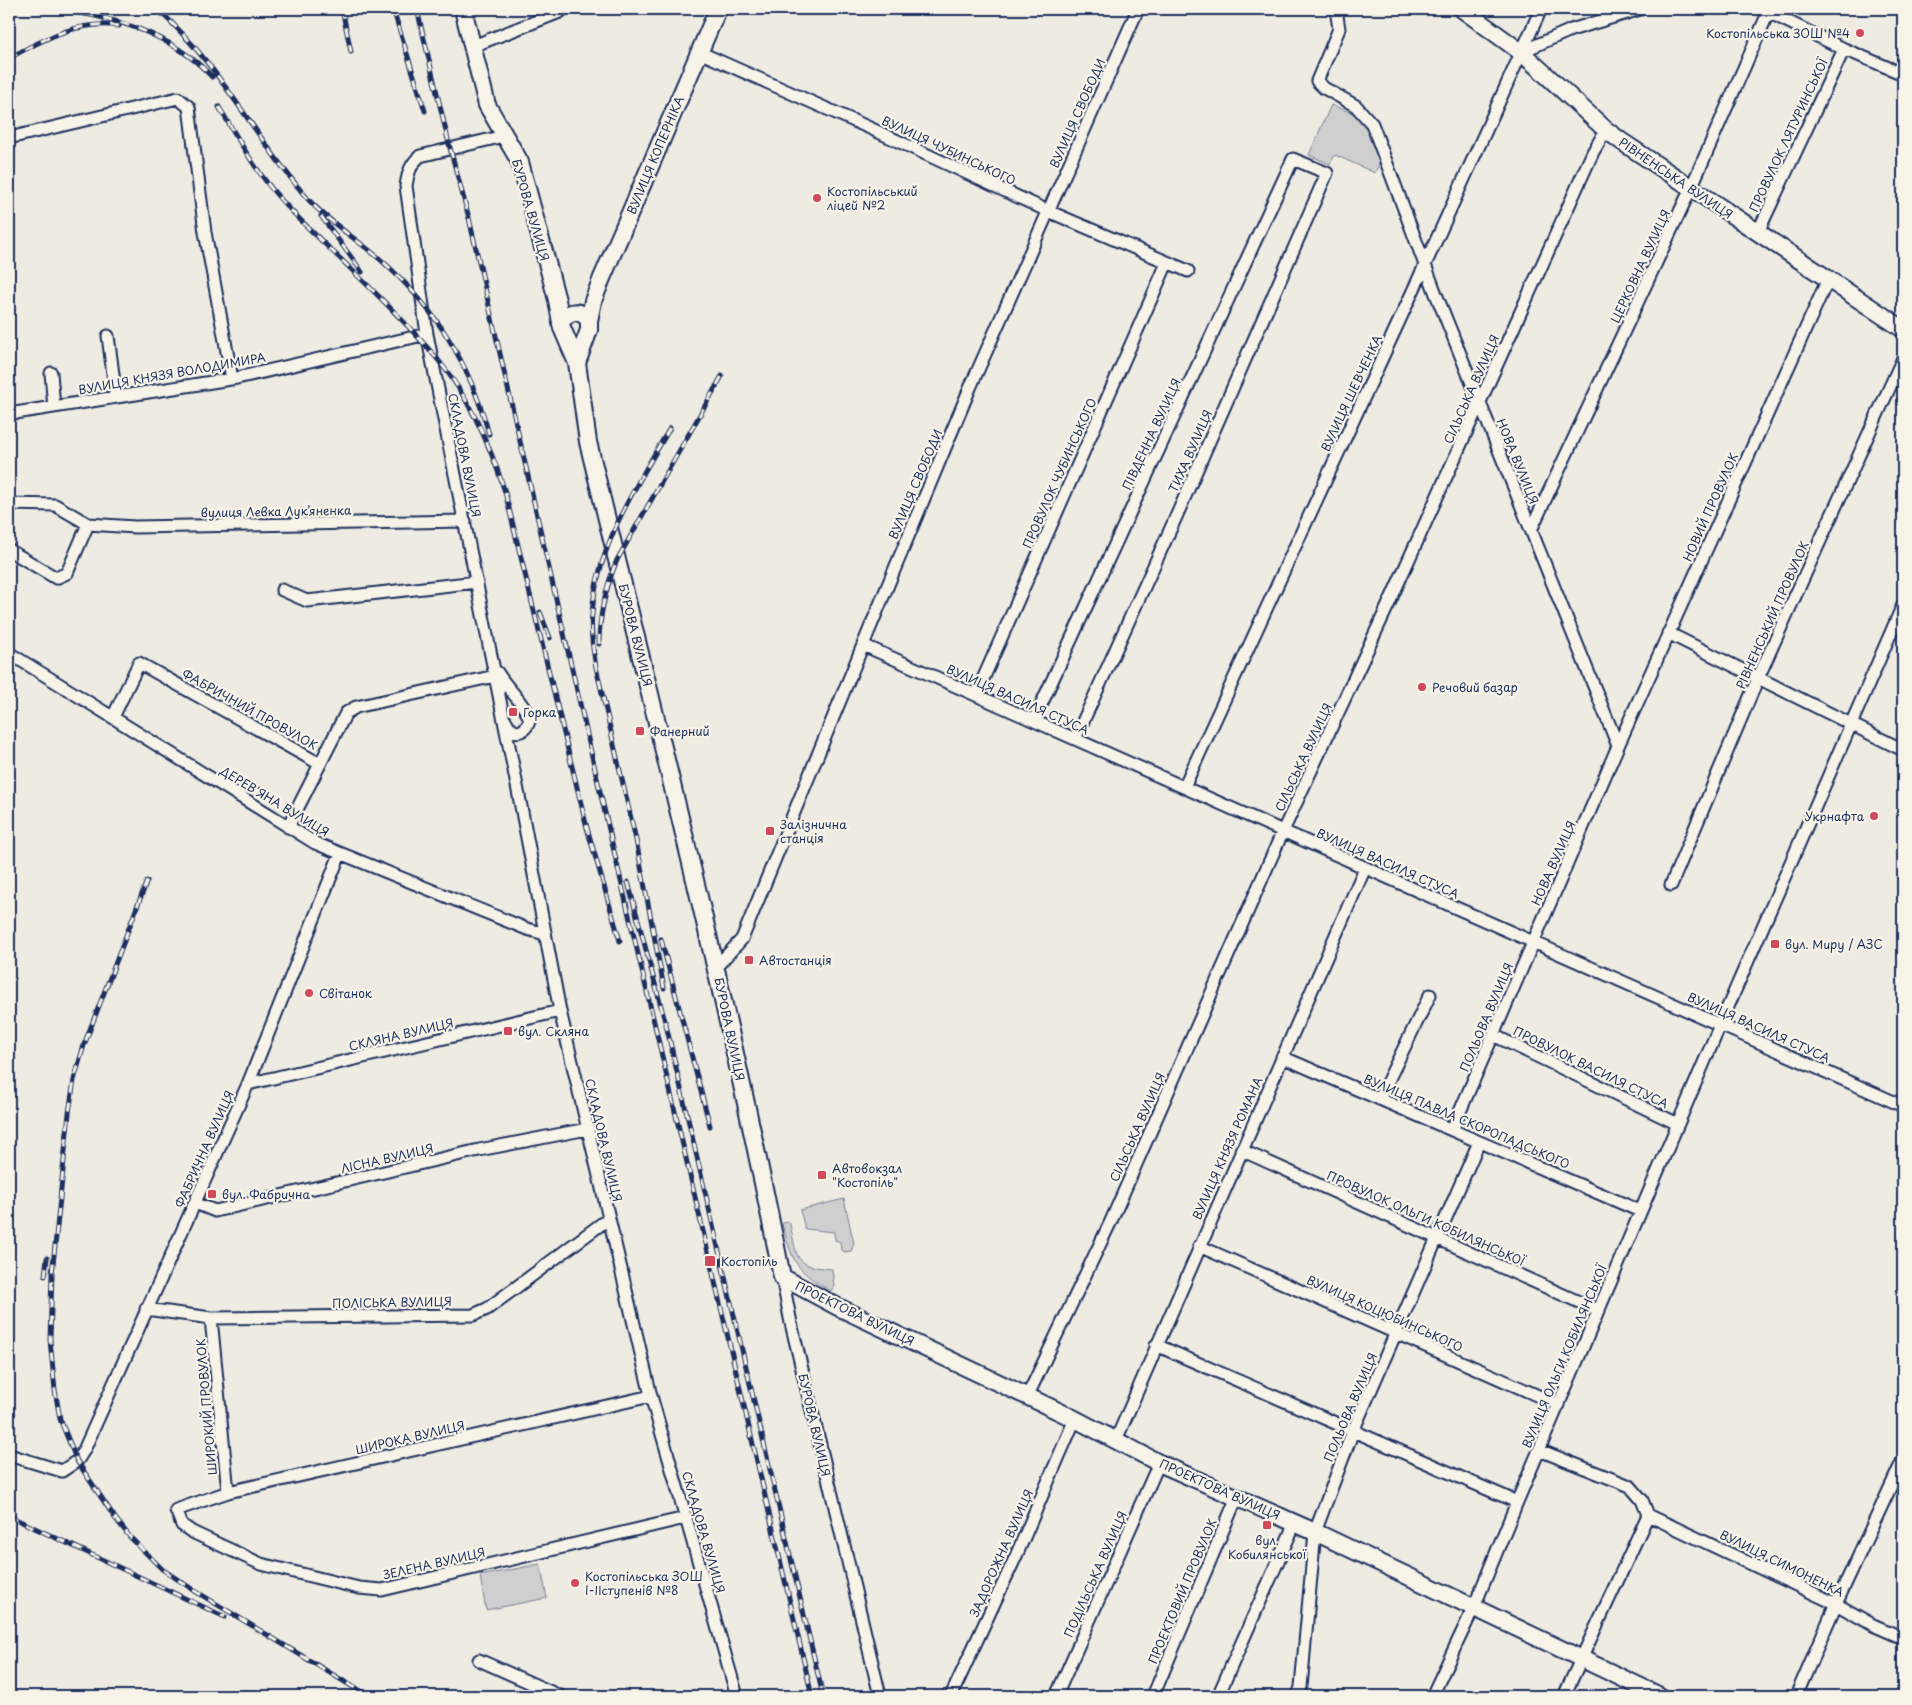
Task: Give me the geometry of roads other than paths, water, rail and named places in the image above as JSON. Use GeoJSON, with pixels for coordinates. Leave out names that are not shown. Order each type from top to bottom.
{"type":"FeatureCollection","features":[{"type":"Feature","properties":{"kind":"main road","name":"БУРОВА ВУЛИЦЯ"},"geometry":{"type":"LineString","coordinates":[[462,9],[488,105],[520,162],[557,300],[562,328],[577,363],[588,442],[716,967],[769,1205],[782,1277]]}},
{"type":"Feature","properties":{"kind":"main road","name":"ВУЛИЦЯ КОПЕРНІКА"},"geometry":{"type":"LineString","coordinates":[[577,363],[582,320],[593,302],[718,9]]}},
{"type":"Feature","properties":{"kind":"main road","name":"РІВНЕНСЬКА ВУЛИЦЯ"},"geometry":{"type":"LineString","coordinates":[[1462,9],[1520,52],[1606,130],[1903,329]]}},
{"type":"Feature","properties":{"kind":"main road"},"geometry":{"type":"LineString","coordinates":[[557,300],[582,320]]}},
{"type":"Feature","properties":{"kind":"main road"},"geometry":{"type":"LineString","coordinates":[[566,316],[582,320],[579,339],[570,339],[562,328],[566,316]]}},
{"type":"Feature","properties":{"kind":"main road","name":"ПРОЕКТОВА ВУЛИЦЯ"},"geometry":{"type":"LineString","coordinates":[[782,1277],[836,1306],[1075,1419],[1159,1462],[1295,1522],[1660,1696]]}},
{"type":"Feature","properties":{"kind":"street"},"geometry":{"type":"LineString","coordinates":[[472,46],[560,12],[562,9]]}},
{"type":"Feature","properties":{"kind":"street","name":"ВУЛИЦЯ СВОБОДИ"},"geometry":{"type":"LineString","coordinates":[[716,967],[742,939],[978,370],[1138,9]]}},
{"type":"Feature","properties":{"kind":"street","name":"НОВА ВУЛИЦЯ"},"geometry":{"type":"LineString","coordinates":[[1336,9],[1339,29],[1317,82],[1356,106],[1372,124],[1425,265],[1618,746],[1533,942]]}},
{"type":"Feature","properties":{"kind":"street","name":"ВУЛИЦЯ ШЕВЧЕНКА"},"geometry":{"type":"LineString","coordinates":[[1184,787],[1541,9]]}},
{"type":"Feature","properties":{"kind":"street"},"geometry":{"type":"LineString","coordinates":[[1520,52],[1571,30],[1640,9]]}},
{"type":"Feature","properties":{"kind":"street"},"geometry":{"type":"LineString","coordinates":[[1765,10],[1787,14],[1844,48],[1903,74]]}},
{"type":"Feature","properties":{"kind":"street","name":"ЦЕРКОВНА ВУЛИЦЯ"},"geometry":{"type":"LineString","coordinates":[[1531,530],[1691,188],[1765,10]]}},
{"type":"Feature","properties":{"kind":"street","name":"ПРОВУЛОК ЛЯТУРИНСЬКОЇ"},"geometry":{"type":"LineString","coordinates":[[1758,232],[1844,48]]}},
{"type":"Feature","properties":{"kind":"street","name":"ВУЛИЦЯ ЧУБИНСЬКОГО"},"geometry":{"type":"LineString","coordinates":[[699,52],[872,129],[1048,212],[1188,271]]}},
{"type":"Feature","properties":{"kind":"street"},"geometry":{"type":"LineString","coordinates":[[9,138],[178,98],[188,107],[204,232],[232,379]]}},
{"type":"Feature","properties":{"kind":"street","name":"СІЛЬСЬКА ВУЛИЦЯ"},"geometry":{"type":"LineString","coordinates":[[1027,1397],[1115,1212],[1283,831],[1480,404],[1589,160],[1606,130]]}},
{"type":"Feature","properties":{"kind":"street","name":"СКЛАДОВА ВУЛИЦЯ"},"geometry":{"type":"LineString","coordinates":[[504,136],[420,156],[413,162],[408,172],[406,186],[427,334],[503,712],[560,1011],[651,1396],[737,1696]]}},
{"type":"Feature","properties":{"kind":"street","name":"ТИХА ВУЛИЦЯ"},"geometry":{"type":"LineString","coordinates":[[1076,739],[1327,173],[1293,158]]}},
{"type":"Feature","properties":{"kind":"street","name":"ПІВДЕННА ВУЛИЦЯ"},"geometry":{"type":"LineString","coordinates":[[1034,720],[1293,158]]}},
{"type":"Feature","properties":{"kind":"street","name":"ПРОВУЛОК ЧУБИНСЬКОГО"},"geometry":{"type":"LineString","coordinates":[[976,695],[1167,262]]}},
{"type":"Feature","properties":{"kind":"street","name":"НОВИЙ ПРОВУЛОК"},"geometry":{"type":"LineString","coordinates":[[1618,746],[1828,279]]}},
{"type":"Feature","properties":{"kind":"street","name":"ВУЛИЦЯ КНЯЗЯ ВОЛОДИМИРА"},"geometry":{"type":"LineString","coordinates":[[9,414],[232,379],[427,334]]}},
{"type":"Feature","properties":{"kind":"street"},"geometry":{"type":"LineString","coordinates":[[108,336],[116,397]]}},
{"type":"Feature","properties":{"kind":"street","name":"РІВНЕНСЬКИЙ ПРОВУЛОК"},"geometry":{"type":"LineString","coordinates":[[1671,885],[1758,678],[1903,358]]}},
{"type":"Feature","properties":{"kind":"street"},"geometry":{"type":"LineString","coordinates":[[51,373],[54,407]]}},
{"type":"Feature","properties":{"kind":"street"},"geometry":{"type":"LineString","coordinates":[[9,504],[55,506],[88,524],[67,573],[56,578],[9,550]]}},
{"type":"Feature","properties":{"kind":"street","name":"вулиця Левка Лукʼяненка"},"geometry":{"type":"LineString","coordinates":[[88,524],[135,527],[465,521]]}},
{"type":"Feature","properties":{"kind":"street"},"geometry":{"type":"LineString","coordinates":[[282,590],[307,601],[477,582]]}},
{"type":"Feature","properties":{"kind":"street","name":"ВУЛИЦЯ ОЛЬГИ КОБИЛЯНСЬКОЇ"},"geometry":{"type":"LineString","coordinates":[[1432,1696],[1474,1607],[1640,1211],[1903,605]]}},
{"type":"Feature","properties":{"kind":"street"},"geometry":{"type":"LineString","coordinates":[[1668,633],[1903,750]]}},
{"type":"Feature","properties":{"kind":"street","name":"ВУЛИЦЯ ВАСИЛЯ СТУСА"},"geometry":{"type":"LineString","coordinates":[[863,644],[1903,1106]]}},
{"type":"Feature","properties":{"kind":"street","name":"ДЕРЕВ'ЯНА ВУЛИЦЯ"},"geometry":{"type":"LineString","coordinates":[[9,653],[315,843],[526,929],[545,934]]}},
{"type":"Feature","properties":{"kind":"street","name":"ФАБРИЧНИЙ ПРОВУЛОК"},"geometry":{"type":"LineString","coordinates":[[113,717],[139,663],[320,764],[346,713],[356,707],[494,671]]}},
{"type":"Feature","properties":{"kind":"street"},"geometry":{"type":"LineString","coordinates":[[494,671],[528,712],[530,719],[527,726],[521,731],[514,732],[507,724],[503,712]]}},
{"type":"Feature","properties":{"kind":"street"},"geometry":{"type":"LineString","coordinates":[[288,826],[320,764]]}},
{"type":"Feature","properties":{"kind":"street","name":"ФАБРИЧНА ВУЛИЦЯ"},"geometry":{"type":"LineString","coordinates":[[9,1455],[62,1471],[77,1461],[84,1450],[248,1084],[340,854]]}},
{"type":"Feature","properties":{"kind":"street","name":"ВУЛИЦЯ КНЯЗЯ РОМАНА"},"geometry":{"type":"LineString","coordinates":[[1116,1440],[1365,868]]}},
{"type":"Feature","properties":{"kind":"street","name":"ПОЛЬОВА ВУЛИЦЯ"},"geometry":{"type":"LineString","coordinates":[[1452,1130],[1533,942]]}},
{"type":"Feature","properties":{"kind":"street"},"geometry":{"type":"LineString","coordinates":[[1379,1099],[1430,995]]}},
{"type":"Feature","properties":{"kind":"street","name":"СКЛЯНА ВУЛИЦЯ"},"geometry":{"type":"LineString","coordinates":[[248,1084],[560,1011]]}},
{"type":"Feature","properties":{"kind":"street","name":"ПРОВУЛОК ВАСИЛЯ СТУСА"},"geometry":{"type":"LineString","coordinates":[[1493,1035],[1678,1124]]}},
{"type":"Feature","properties":{"kind":"street","name":"ВУЛИЦЯ ПАВЛА СКОРОПАДСЬКОГО"},"geometry":{"type":"LineString","coordinates":[[1282,1057],[1640,1211]]}},
{"type":"Feature","properties":{"kind":"street","name":"ЛІСНА ВУЛИЦЯ"},"geometry":{"type":"LineString","coordinates":[[194,1203],[215,1211],[271,1200],[479,1150],[587,1129]]}},
{"type":"Feature","properties":{"kind":"street","name":"ПОЛЬОВА ВУЛИЦЯ"},"geometry":{"type":"LineString","coordinates":[[1298,1696],[1303,1668],[1315,1532],[1352,1431],[1480,1142]]}},
{"type":"Feature","properties":{"kind":"street","name":"ПРОВУЛОК ОЛЬГИ КОБИЛЯНСЬКОЇ"},"geometry":{"type":"LineString","coordinates":[[1242,1150],[1599,1311]]}},
{"type":"Feature","properties":{"kind":"street","name":"ПОЛІСЬКА ВУЛИЦЯ"},"geometry":{"type":"LineString","coordinates":[[146,1309],[211,1318],[472,1315],[487,1309],[608,1219]]}},
{"type":"Feature","properties":{"kind":"street","name":"ВУЛИЦЯ КОЦЮБИНСЬКОГО"},"geometry":{"type":"LineString","coordinates":[[1200,1246],[1559,1405]]}},
{"type":"Feature","properties":{"kind":"street","name":"БУРОВА ВУЛИЦЯ"},"geometry":{"type":"LineString","coordinates":[[782,1277],[791,1323],[880,1696]]}},
{"type":"Feature","properties":{"kind":"street","name":"ШИРОКИЙ ПРОВУЛОК"},"geometry":{"type":"LineString","coordinates":[[211,1318],[228,1492]]}},
{"type":"Feature","properties":{"kind":"street"},"geometry":{"type":"LineString","coordinates":[[1156,1345],[1517,1502]]}},
{"type":"Feature","properties":{"kind":"street","name":"ШИРОКА ВУЛИЦЯ"},"geometry":{"type":"LineString","coordinates":[[176,1510],[228,1492],[651,1396]]}},
{"type":"Feature","properties":{"kind":"street","name":"ЗАДОРОЖНА ВУЛИЦЯ"},"geometry":{"type":"LineString","coordinates":[[951,1696],[1016,1556],[1075,1419]]}},
{"type":"Feature","properties":{"kind":"street"},"geometry":{"type":"LineString","coordinates":[[1540,1450],[1630,1486],[1642,1500],[1648,1515],[1564,1696]]}},
{"type":"Feature","properties":{"kind":"street"},"geometry":{"type":"LineString","coordinates":[[1796,1696],[1836,1604],[1903,1460]]}},
{"type":"Feature","properties":{"kind":"street","name":"ПОДІЛЬСЬКА ВУЛИЦЯ"},"geometry":{"type":"LineString","coordinates":[[1056,1696],[1159,1462]]}},
{"type":"Feature","properties":{"kind":"street","name":"ПРОЕКТОВИЙ ПРОВУЛОК"},"geometry":{"type":"LineString","coordinates":[[1153,1696],[1237,1497]]}},
{"type":"Feature","properties":{"kind":"street","name":"ЗЕЛЕНА ВУЛИЦЯ"},"geometry":{"type":"LineString","coordinates":[[176,1510],[182,1525],[192,1532],[261,1564],[359,1588],[382,1590],[685,1518]]}},
{"type":"Feature","properties":{"kind":"street","name":"ВУЛИЦЯ СИМОНЕНКА"},"geometry":{"type":"LineString","coordinates":[[1648,1515],[1836,1604],[1874,1625],[1903,1638]]}},
{"type":"Feature","properties":{"kind":"street"},"geometry":{"type":"LineString","coordinates":[[1218,1696],[1295,1522]]}},
{"type":"Feature","properties":{"kind":"street"},"geometry":{"type":"LineString","coordinates":[[478,1660],[560,1696]]}},
{"type":"Feature","properties":{"kind":"railway"},"geometry":{"type":"LineString","coordinates":[[50,9],[94,16],[137,28],[158,37],[178,49],[212,77]]}},
{"type":"Feature","properties":{"kind":"railway"},"geometry":{"type":"LineString","coordinates":[[157,9],[200,53],[270,151],[308,199],[333,223],[381,260],[419,298],[435,318],[461,360],[472,383],[489,434]]}},
{"type":"Feature","properties":{"kind":"railway"},"geometry":{"type":"LineString","coordinates":[[342,9],[351,52]]}},
{"type":"Feature","properties":{"kind":"railway"},"geometry":{"type":"LineString","coordinates":[[393,9],[425,111]]}},
{"type":"Feature","properties":{"kind":"railway"},"geometry":{"type":"LineString","coordinates":[[417,9],[450,148],[469,218],[602,800],[812,1696]]}},
{"type":"Feature","properties":{"kind":"railway"},"geometry":{"type":"LineString","coordinates":[[9,58],[48,38],[76,28],[104,25],[119,26]]}},
{"type":"Feature","properties":{"kind":"railway"},"geometry":{"type":"LineString","coordinates":[[219,107],[249,157],[275,193],[429,349],[460,391],[478,423],[493,457],[505,492],[587,828],[620,941]]}},
{"type":"Feature","properties":{"kind":"railway"},"geometry":{"type":"LineString","coordinates":[[321,216],[362,272]]}},
{"type":"Feature","properties":{"kind":"railway"},"geometry":{"type":"LineString","coordinates":[[599,644],[600,622],[604,601],[617,560],[722,376]]}},
{"type":"Feature","properties":{"kind":"railway"},"geometry":{"type":"LineString","coordinates":[[664,988],[636,840],[596,667],[591,627],[595,589],[610,541],[632,494],[670,428]]}},
{"type":"Feature","properties":{"kind":"railway"},"geometry":{"type":"LineString","coordinates":[[540,612],[550,638]]}},
{"type":"Feature","properties":{"kind":"railway"},"geometry":{"type":"LineString","coordinates":[[147,881],[84,1045],[74,1080],[52,1274],[50,1340],[60,1419],[77,1461],[115,1518],[130,1537],[162,1569],[368,1696]]}},
{"type":"Feature","properties":{"kind":"railway"},"geometry":{"type":"LineString","coordinates":[[628,882],[667,1029],[823,1696]]}},
{"type":"Feature","properties":{"kind":"railway"},"geometry":{"type":"LineString","coordinates":[[661,939],[710,1126]]}},
{"type":"Feature","properties":{"kind":"railway"},"geometry":{"type":"LineString","coordinates":[[45,1276],[47,1258]]}},
{"type":"Feature","properties":{"kind":"railway"},"geometry":{"type":"LineString","coordinates":[[9,1516],[225,1617]]}},
{"type":"Feature","properties":{"kind":"place","name":"Костопільська ЗОШ №4"},"geometry":{"type":"Point","coordinates":[1860,33]}},
{"type":"Feature","properties":{"kind":"place","name":"Костопільський ліцей №2"},"geometry":{"type":"Point","coordinates":[817,198]}},
{"type":"Feature","properties":{"kind":"place","name":"Речовий базар"},"geometry":{"type":"Point","coordinates":[1422,687]}},
{"type":"Feature","properties":{"kind":"place","name":"Горка"},"geometry":{"type":"Point","coordinates":[513,712]}},
{"type":"Feature","properties":{"kind":"place","name":"Фанерний"},"geometry":{"type":"Point","coordinates":[640,731]}},
{"type":"Feature","properties":{"kind":"place","name":"Укрнафта"},"geometry":{"type":"Point","coordinates":[1874,816]}},
{"type":"Feature","properties":{"kind":"place","name":"Залізнична станція"},"geometry":{"type":"Point","coordinates":[770,831]}},
{"type":"Feature","properties":{"kind":"place","name":"вул. Миру / АЗС"},"geometry":{"type":"Point","coordinates":[1775,944]}},
{"type":"Feature","properties":{"kind":"place","name":"Автостанція"},"geometry":{"type":"Point","coordinates":[749,960]}},
{"type":"Feature","properties":{"kind":"place","name":"Світанок"},"geometry":{"type":"Point","coordinates":[309,993]}},
{"type":"Feature","properties":{"kind":"place","name":"вул. Скляна"},"geometry":{"type":"Point","coordinates":[508,1031]}},
{"type":"Feature","properties":{"kind":"place","name":"Автовокзал \"Костопіль\""},"geometry":{"type":"Point","coordinates":[822,1175]}},
{"type":"Feature","properties":{"kind":"place","name":"вул. Фабрична"},"geometry":{"type":"Point","coordinates":[212,1194]}},
{"type":"Feature","properties":{"kind":"place","name":"Костопіль"},"geometry":{"type":"Point","coordinates":[710,1261]}},
{"type":"Feature","properties":{"kind":"place","name":"вул. Кобилянської"},"geometry":{"type":"Point","coordinates":[1267,1525]}},
{"type":"Feature","properties":{"kind":"place","name":"Костопільська ЗОШ І-ІІступенів №8"},"geometry":{"type":"Point","coordinates":[575,1583]}}]}
